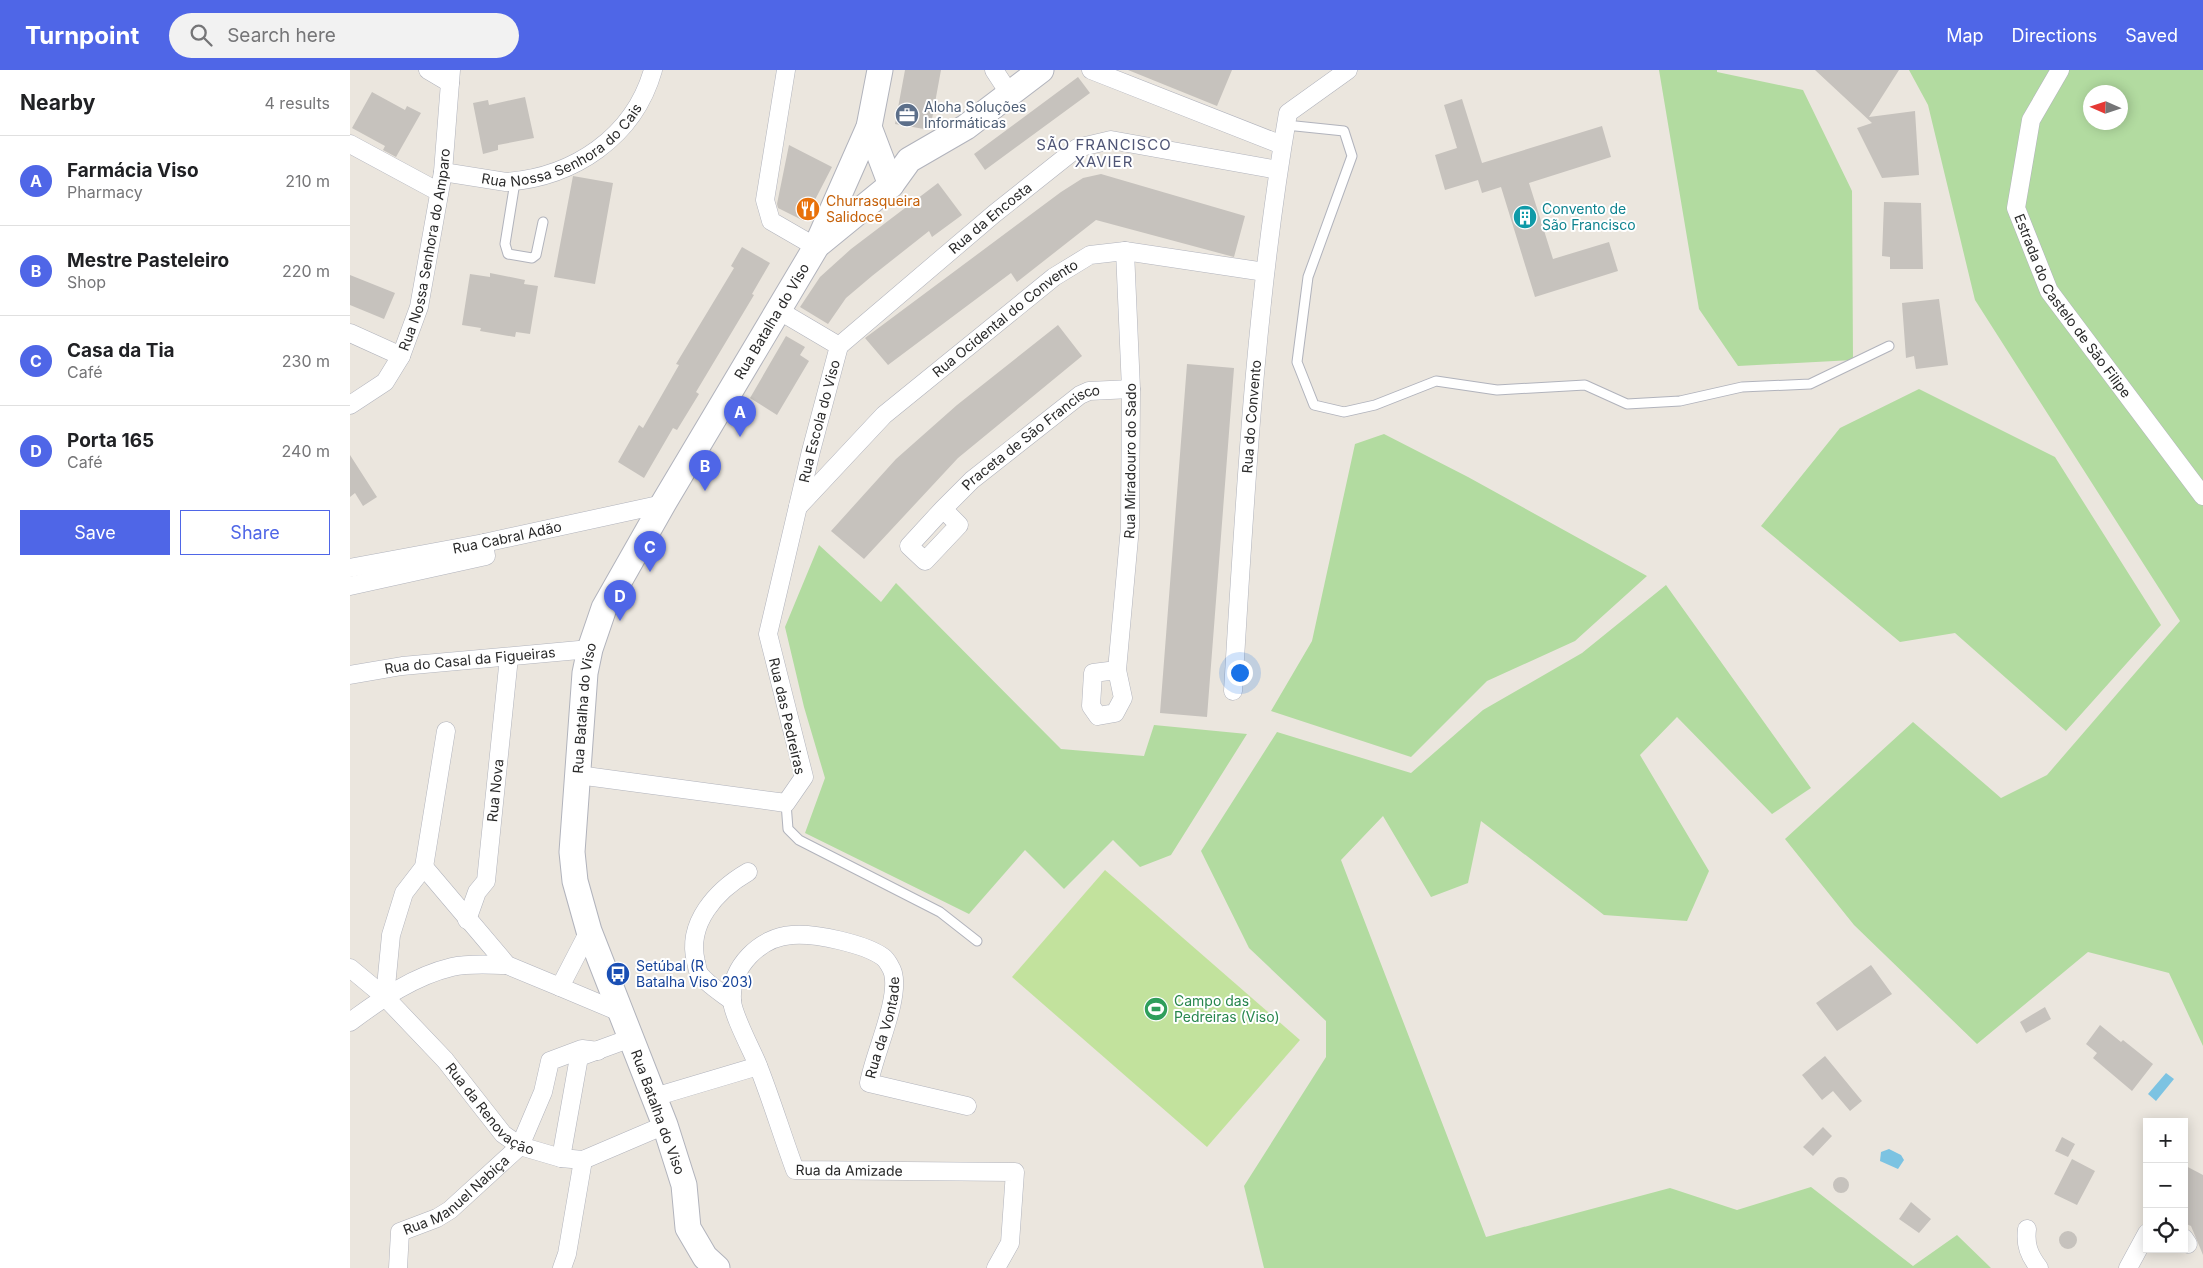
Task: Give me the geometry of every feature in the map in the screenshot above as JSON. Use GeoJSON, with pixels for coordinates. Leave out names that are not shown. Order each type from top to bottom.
{"type":"FeatureCollection","features":[{"type":"Feature","properties":{"kind":"street"},"geometry":{"type":"LineString","coordinates":[[428,70],[450,77]]}},
{"type":"Feature","properties":{"kind":"street","name":"Rua Nossa Senhora do Cais"},"geometry":{"type":"LineString","coordinates":[[443,172],[515,182],[540,177],[587,158],[618,134],[647,91],[653,70]]}},
{"type":"Feature","properties":{"kind":"street"},"geometry":{"type":"LineString","coordinates":[[786,70],[764,200],[772,221],[816,247],[891,185],[916,176],[966,127],[1040,70]]}},
{"type":"Feature","properties":{"kind":"street","name":"Rua Batalha do Viso"},"geometry":{"type":"LineString","coordinates":[[717,1268],[705,1256],[688,1228],[684,1184],[665,1125],[589,931],[576,882],[572,852],[585,673],[590,649],[604,608],[663,504],[816,247],[869,127],[880,70]]}},
{"type":"Feature","properties":{"kind":"street"},"geometry":{"type":"LineString","coordinates":[[994,70],[1009,93]]}},
{"type":"Feature","properties":{"kind":"street"},"geometry":{"type":"LineString","coordinates":[[1090,70],[1282,145]]}},
{"type":"Feature","properties":{"kind":"street","name":"Rua do Convento"},"geometry":{"type":"LineString","coordinates":[[1233,691],[1265,272],[1282,145],[1288,113],[1348,70]]}},
{"type":"Feature","properties":{"kind":"street","name":"Estrada do Castelo de São Filipe"},"geometry":{"type":"LineString","coordinates":[[2060,70],[2031,120],[2016,208],[2049,291],[2203,496]]}},
{"type":"Feature","properties":{"kind":"street","name":"Rua Nossa Senhora do Amparo"},"geometry":{"type":"LineString","coordinates":[[350,405],[385,382],[402,356],[419,307],[443,172],[450,77]]}},
{"type":"Feature","properties":{"kind":"street"},"geometry":{"type":"LineString","coordinates":[[869,127],[891,185]]}},
{"type":"Feature","properties":{"kind":"street","name":"Rua da Encosta"},"geometry":{"type":"LineString","coordinates":[[839,346],[994,214],[1077,148],[1111,140],[1278,170]]}},
{"type":"Feature","properties":{"kind":"street"},"geometry":{"type":"LineString","coordinates":[[350,144],[439,192]]}},
{"type":"Feature","properties":{"kind":"street"},"geometry":{"type":"LineString","coordinates":[[856,158],[871,182],[891,185]]}},
{"type":"Feature","properties":{"kind":"street","name":"Rua Ocidental do Convento"},"geometry":{"type":"LineString","coordinates":[[798,508],[884,415],[1054,277],[1090,255],[1125,251],[1265,272]]}},
{"type":"Feature","properties":{"kind":"street","name":"Rua Miradouro do Sado"},"geometry":{"type":"LineString","coordinates":[[1117,670],[1130,527],[1130,389],[1125,251]]}},
{"type":"Feature","properties":{"kind":"street","name":"Rua Escola do Viso"},"geometry":{"type":"LineString","coordinates":[[778,310],[839,346],[798,508]]}},
{"type":"Feature","properties":{"kind":"street"},"geometry":{"type":"LineString","coordinates":[[350,333],[402,356]]}},
{"type":"Feature","properties":{"kind":"street","name":"Praceta de São Francisco"},"geometry":{"type":"LineString","coordinates":[[943,509],[972,480],[1080,395],[1089,391],[1130,389]]}},
{"type":"Feature","properties":{"kind":"street","name":"Rua Cabral Adão"},"geometry":{"type":"LineString","coordinates":[[350,568],[484,543],[663,504]]}},
{"type":"Feature","properties":{"kind":"street","name":"Rua das Pedreiras"},"geometry":{"type":"LineString","coordinates":[[786,803],[804,777],[768,634],[798,508]]}},
{"type":"Feature","properties":{"kind":"street"},"geometry":{"type":"LineString","coordinates":[[350,586],[486,556],[484,543]]}},
{"type":"Feature","properties":{"kind":"street","name":"Rua do Casal da Figueiras"},"geometry":{"type":"LineString","coordinates":[[350,676],[402,666],[590,649]]}},
{"type":"Feature","properties":{"kind":"street","name":"Rua Nova"},"geometry":{"type":"LineString","coordinates":[[467,920],[477,892],[486,881],[509,656]]}},
{"type":"Feature","properties":{"kind":"street"},"geometry":{"type":"LineString","coordinates":[[385,997],[391,935],[404,893],[424,867],[446,731]]}},
{"type":"Feature","properties":{"kind":"street"},"geometry":{"type":"LineString","coordinates":[[578,775],[786,803]]}},
{"type":"Feature","properties":{"kind":"street"},"geometry":{"type":"LineString","coordinates":[[424,867],[507,965]]}},
{"type":"Feature","properties":{"kind":"street"},"geometry":{"type":"LineString","coordinates":[[732,1001],[699,974],[694,951],[698,923],[712,902],[732,881],[748,872]]}},
{"type":"Feature","properties":{"kind":"street"},"geometry":{"type":"LineString","coordinates":[[560,987],[589,931]]}},
{"type":"Feature","properties":{"kind":"street","name":"Rua da Vontade"},"geometry":{"type":"LineString","coordinates":[[758,1066],[732,1001],[734,979],[744,960],[769,940],[792,934],[827,938],[868,950],[885,958],[893,974],[893,999],[873,1062],[869,1084],[967,1106]]}},
{"type":"Feature","properties":{"kind":"street"},"geometry":{"type":"LineString","coordinates":[[350,1022],[385,997],[415,980],[453,967],[507,965],[622,1014]]}},
{"type":"Feature","properties":{"kind":"street","name":"Rua da Renovação"},"geometry":{"type":"LineString","coordinates":[[350,968],[385,997],[445,1060],[503,1134],[520,1146],[561,1158],[583,1160],[665,1125]]}},
{"type":"Feature","properties":{"kind":"street"},"geometry":{"type":"LineString","coordinates":[[561,1158],[579,1057],[631,1038]]}},
{"type":"Feature","properties":{"kind":"street","name":"Rua Manuel Nabiça"},"geometry":{"type":"LineString","coordinates":[[398,1268],[400,1232],[437,1218],[450,1210],[520,1146],[540,1100],[550,1061],[582,1049],[598,1051]]}},
{"type":"Feature","properties":{"kind":"street"},"geometry":{"type":"LineString","coordinates":[[654,1097],[758,1066]]}},
{"type":"Feature","properties":{"kind":"street","name":"Rua da Amizade"},"geometry":{"type":"LineString","coordinates":[[758,1066],[795,1170],[1015,1172],[1010,1243],[996,1268]]}},
{"type":"Feature","properties":{"kind":"street"},"geometry":{"type":"LineString","coordinates":[[562,1268],[568,1254],[583,1160]]}},
{"type":"Feature","properties":{"kind":"street"},"geometry":{"type":"LineString","coordinates":[[2027,1229],[2025,1242],[2031,1258],[2039,1268]]}},
{"type":"Feature","properties":{"kind":"street"},"geometry":{"type":"LineString","coordinates":[[2128,1268],[2143,1241]]}},
{"type":"Feature","properties":{"kind":"lane"},"geometry":{"type":"LineString","coordinates":[[1286,124],[1344,131],[1352,156],[1308,277],[1297,362],[1314,405],[1344,412],[1375,405],[1436,381],[1497,390],[1585,385],[1627,404],[1680,401],[1742,387],[1810,384],[1889,346]]}},
{"type":"Feature","properties":{"kind":"lane"},"geometry":{"type":"LineString","coordinates":[[515,182],[505,244],[508,254],[532,258],[536,255],[543,222]]}},
{"type":"Feature","properties":{"kind":"lane"},"geometry":{"type":"LineString","coordinates":[[786,803],[788,829],[799,840],[940,912],[977,941]]}},
{"type":"Feature","properties":{"kind":"green space"},"geometry":{"type":"Polygon","coordinates":[[[1659,70],[1717,70],[1717,72],[1803,90],[1852,191],[1853,360],[1738,366],[1699,309],[1659,70]]]}},
{"type":"Feature","properties":{"kind":"green space"},"geometry":{"type":"Polygon","coordinates":[[[1909,70],[2203,70],[2203,1046],[2169,973],[2088,952],[1977,1044],[1854,925],[1785,839],[1913,722],[2001,798],[2047,775],[2180,621],[1975,300],[1928,105],[1909,70]]]}},
{"type":"Feature","properties":{"kind":"green space"},"geometry":{"type":"Polygon","coordinates":[[[1919,389],[2055,457],[2161,625],[2066,731],[1955,633],[1900,642],[1761,526],[1840,428],[1919,389]]]}},
{"type":"Feature","properties":{"kind":"green space"},"geometry":{"type":"Polygon","coordinates":[[[1384,434],[1468,477],[1647,576],[1575,641],[1487,681],[1411,757],[1271,711],[1312,641],[1355,444],[1384,434]]]}},
{"type":"Feature","properties":{"kind":"green space"},"geometry":{"type":"Polygon","coordinates":[[[819,545],[881,602],[896,583],[1061,749],[1144,756],[1154,725],[1247,734],[1171,855],[1140,867],[1113,840],[1064,889],[1025,850],[969,914],[805,833],[825,778],[804,707],[785,627],[819,545]]]}},
{"type":"Feature","properties":{"kind":"green space"},"geometry":{"type":"Polygon","coordinates":[[[1666,585],[1811,788],[1772,814],[1677,717],[1640,755],[1709,871],[1687,921],[1604,915],[1481,821],[1468,883],[1431,897],[1383,816],[1341,860],[1486,1237],[1670,1188],[1737,1210],[1811,1187],[1913,1266],[1957,1235],[1991,1268],[1264,1268],[1244,1186],[1326,1057],[1326,1021],[1249,948],[1201,851],[1277,732],[1411,773],[1483,710],[1582,653],[1666,585]]]}},
{"type":"Feature","properties":{"kind":"green space","name":"Campo das Pedreiras (Viso)"},"geometry":{"type":"Polygon","coordinates":[[[1105,870],[1300,1040],[1207,1147],[1012,977],[1105,870]]]}},
{"type":"Feature","properties":{"kind":"water"},"geometry":{"type":"Polygon","coordinates":[[[2166,1073],[2174,1079],[2156,1101],[2148,1094],[2166,1073]]]}},
{"type":"Feature","properties":{"kind":"water"},"geometry":{"type":"Polygon","coordinates":[[[1889,1149],[1901,1155],[1904,1160],[1898,1169],[1880,1161],[1881,1152],[1889,1149]]]}},
{"type":"Feature","properties":{"kind":"building"},"geometry":{"type":"Polygon","coordinates":[[[905,70],[941,70],[930,130],[895,124],[905,70]]]}},
{"type":"Feature","properties":{"kind":"building"},"geometry":{"type":"Polygon","coordinates":[[[1128,70],[1232,70],[1217,106],[1128,70]]]}},
{"type":"Feature","properties":{"kind":"building"},"geometry":{"type":"Polygon","coordinates":[[[1815,70],[1899,70],[1869,117],[1915,111],[1919,175],[1882,178],[1857,128],[1872,123],[1815,70]]]}},
{"type":"Feature","properties":{"kind":"building"},"geometry":{"type":"Polygon","coordinates":[[[1078,77],[1090,93],[985,170],[974,154],[1078,77]]]}},
{"type":"Feature","properties":{"kind":"building"},"geometry":{"type":"Polygon","coordinates":[[[372,92],[405,110],[407,106],[421,113],[396,157],[383,150],[385,146],[352,128],[372,92]]]}},
{"type":"Feature","properties":{"kind":"building"},"geometry":{"type":"Polygon","coordinates":[[[525,97],[534,138],[498,145],[498,150],[483,154],[473,103],[488,100],[489,105],[525,97]]]}},
{"type":"Feature","properties":{"kind":"building","name":"Convento de São Francisco"},"geometry":{"type":"Polygon","coordinates":[[[1462,99],[1482,163],[1602,126],[1611,157],[1529,183],[1553,259],[1609,242],[1618,271],[1535,297],[1501,187],[1482,193],[1478,180],[1445,190],[1435,155],[1457,148],[1444,105],[1462,99]]]}},
{"type":"Feature","properties":{"kind":"building"},"geometry":{"type":"Polygon","coordinates":[[[789,145],[832,167],[804,221],[778,208],[777,204],[789,145]]]}},
{"type":"Feature","properties":{"kind":"building"},"geometry":{"type":"Polygon","coordinates":[[[1101,174],[1245,216],[1234,257],[1096,220],[1017,282],[1011,273],[888,365],[865,338],[1061,192],[1083,178],[1101,174]]]}},
{"type":"Feature","properties":{"kind":"building"},"geometry":{"type":"Polygon","coordinates":[[[573,176],[613,183],[595,284],[554,277],[573,176]]]}},
{"type":"Feature","properties":{"kind":"building"},"geometry":{"type":"Polygon","coordinates":[[[938,183],[962,215],[932,237],[929,231],[872,276],[846,298],[828,324],[800,307],[820,277],[851,249],[938,183]]]}},
{"type":"Feature","properties":{"kind":"building"},"geometry":{"type":"Polygon","coordinates":[[[1884,202],[1921,203],[1923,269],[1890,269],[1890,257],[1882,256],[1884,202]]]}},
{"type":"Feature","properties":{"kind":"building"},"geometry":{"type":"Polygon","coordinates":[[[742,247],[770,263],[752,294],[754,295],[696,392],[699,394],[677,430],[673,428],[644,478],[618,462],[639,425],[643,428],[679,365],[676,364],[734,268],[731,266],[742,247]]]}},
{"type":"Feature","properties":{"kind":"building"},"geometry":{"type":"Polygon","coordinates":[[[490,273],[525,280],[524,284],[538,286],[530,334],[516,332],[515,337],[480,331],[481,328],[462,325],[470,274],[490,277],[490,273]]]}},
{"type":"Feature","properties":{"kind":"building"},"geometry":{"type":"Polygon","coordinates":[[[350,275],[395,293],[384,319],[350,305],[350,275]]]}},
{"type":"Feature","properties":{"kind":"building"},"geometry":{"type":"Polygon","coordinates":[[[1939,299],[1948,365],[1916,369],[1914,356],[1906,358],[1902,303],[1939,299]]]}},
{"type":"Feature","properties":{"kind":"building"},"geometry":{"type":"Polygon","coordinates":[[[1058,325],[1082,356],[958,458],[864,559],[831,531],[896,459],[957,405],[1058,325]]]}},
{"type":"Feature","properties":{"kind":"building"},"geometry":{"type":"Polygon","coordinates":[[[786,336],[805,347],[800,355],[809,361],[777,415],[750,398],[786,336]]]}},
{"type":"Feature","properties":{"kind":"building"},"geometry":{"type":"Polygon","coordinates":[[[1187,364],[1234,368],[1207,717],[1160,713],[1187,364]]]}},
{"type":"Feature","properties":{"kind":"building"},"geometry":{"type":"Polygon","coordinates":[[[350,455],[377,497],[363,506],[355,493],[350,497],[350,455]]]}},
{"type":"Feature","properties":{"kind":"building"},"geometry":{"type":"Polygon","coordinates":[[[1871,965],[1892,994],[1837,1031],[1816,1003],[1871,965]]]}},
{"type":"Feature","properties":{"kind":"building"},"geometry":{"type":"Polygon","coordinates":[[[2045,1007],[2051,1019],[2026,1033],[2020,1022],[2045,1007]]]}},
{"type":"Feature","properties":{"kind":"building"},"geometry":{"type":"Polygon","coordinates":[[[2100,1025],[2121,1042],[2123,1040],[2153,1064],[2132,1091],[2093,1058],[2097,1053],[2086,1044],[2100,1025]]]}},
{"type":"Feature","properties":{"kind":"building"},"geometry":{"type":"Polygon","coordinates":[[[1825,1056],[1862,1101],[1850,1111],[1833,1091],[1822,1100],[1802,1075],[1825,1056]]]}},
{"type":"Feature","properties":{"kind":"building"},"geometry":{"type":"Polygon","coordinates":[[[1823,1127],[1832,1136],[1813,1156],[1803,1147],[1823,1127]]]}},
{"type":"Feature","properties":{"kind":"building"},"geometry":{"type":"Polygon","coordinates":[[[2062,1137],[2075,1144],[2068,1157],[2055,1151],[2062,1137]]]}},
{"type":"Feature","properties":{"kind":"building"},"geometry":{"type":"Polygon","coordinates":[[[2072,1159],[2095,1171],[2077,1205],[2054,1194],[2072,1159]]]}},
{"type":"Feature","properties":{"kind":"building"},"geometry":{"type":"Polygon","coordinates":[[[2188,1167],[2203,1175],[2203,1255],[2191,1226],[2188,1225],[2188,1167]]]}},
{"type":"Feature","properties":{"kind":"building"},"geometry":{"type":"Polygon","coordinates":[[[1838,1177],[1844,1177],[1849,1182],[1847,1191],[1838,1193],[1833,1188],[1833,1182],[1838,1177]]]}},
{"type":"Feature","properties":{"kind":"building"},"geometry":{"type":"Polygon","coordinates":[[[1911,1202],[1931,1219],[1919,1233],[1899,1219],[1911,1202]]]}},
{"type":"Feature","properties":{"kind":"building"},"geometry":{"type":"Polygon","coordinates":[[[2068,1231],[2074,1234],[2077,1240],[2074,1246],[2068,1249],[2062,1246],[2059,1240],[2062,1234],[2068,1231]]]}},
{"type":"Feature","properties":{"kind":"place","name":"Aloha Soluções Informáticas"},"geometry":{"type":"Point","coordinates":[907,115]}},
{"type":"Feature","properties":{"kind":"place","name":"Churrasqueira Salidoce"},"geometry":{"type":"Point","coordinates":[808,209]}},
{"type":"Feature","properties":{"kind":"place","name":"Convento de São Francisco"},"geometry":{"type":"Point","coordinates":[1525,217]}},
{"type":"Feature","properties":{"kind":"place","name":"Farmácia Viso"},"geometry":{"type":"Point","coordinates":[740,437]}},
{"type":"Feature","properties":{"kind":"place","name":"Mestre Pasteleiro"},"geometry":{"type":"Point","coordinates":[705,491]}},
{"type":"Feature","properties":{"kind":"place","name":"Casa da Tia"},"geometry":{"type":"Point","coordinates":[650,572]}},
{"type":"Feature","properties":{"kind":"place","name":"Porta 165"},"geometry":{"type":"Point","coordinates":[620,621]}},
{"type":"Feature","properties":{"kind":"place","name":"Setúbal (R Batalha Viso 203)"},"geometry":{"type":"Point","coordinates":[618,974]}},
{"type":"Feature","properties":{"kind":"place","name":"Campo das Pedreiras (Viso)"},"geometry":{"type":"Point","coordinates":[1156,1009]}},
{"type":"Feature","properties":{"kind":"district","name":"SÃO FRANCISCO XAVIER"},"geometry":{"type":"Point","coordinates":[1104,154]}}]}
